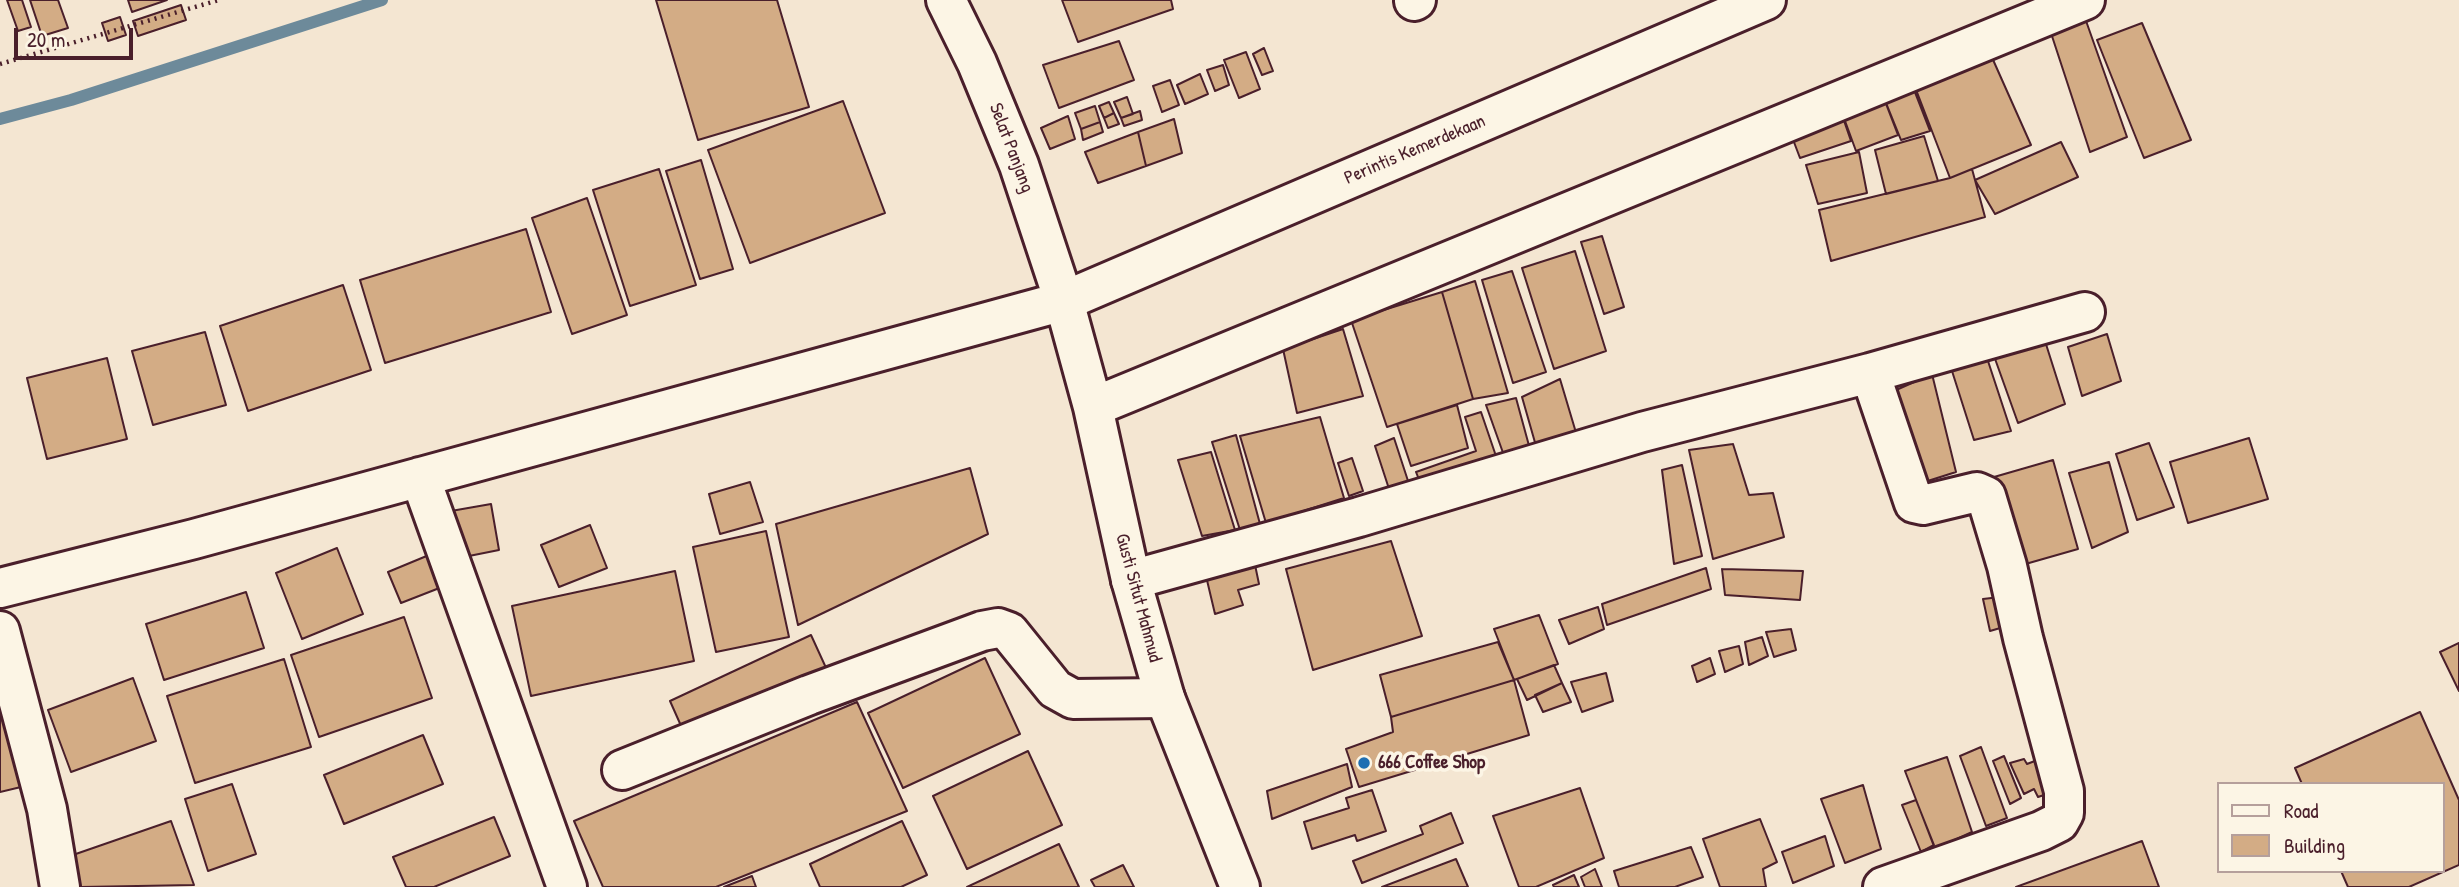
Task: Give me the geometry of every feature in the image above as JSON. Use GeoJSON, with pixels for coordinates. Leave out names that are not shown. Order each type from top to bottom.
{"type":"FeatureCollection","features":[{"type":"Feature","properties":{"kind":"main road","name":"Selat Panjang"},"geometry":{"type":"LineString","coordinates":[[946,0],[977,63],[1019,165],[1064,301]]}},
{"type":"Feature","properties":{"kind":"main road","name":"Perintis Kemerdekaan"},"geometry":{"type":"LineString","coordinates":[[0,588],[194,539],[1064,301],[1766,0]]}},
{"type":"Feature","properties":{"kind":"main road"},"geometry":{"type":"LineString","coordinates":[[1093,407],[2085,0]]}},
{"type":"Feature","properties":{"kind":"main road","name":"Gusti Situt Mahmud"},"geometry":{"type":"LineString","coordinates":[[1064,301],[1093,407],[1131,580],[1165,698],[1240,887]]}},
{"type":"Feature","properties":{"kind":"main road"},"geometry":{"type":"LineString","coordinates":[[1131,580],[1359,517],[1642,432],[1870,373],[2085,312]]}},
{"type":"Feature","properties":{"kind":"main road"},"geometry":{"type":"LineString","coordinates":[[1870,373],[1914,503],[1923,505],[1977,492],[1986,496],[2007,566],[2023,638],[2064,791],[2064,813],[2050,826],[1883,887]]}},
{"type":"Feature","properties":{"kind":"main road"},"geometry":{"type":"LineString","coordinates":[[420,477],[567,887]]}},
{"type":"Feature","properties":{"kind":"main road"},"geometry":{"type":"LineString","coordinates":[[622,770],[809,695],[982,631],[998,628],[1009,632],[1055,690],[1073,699],[1165,698]]}},
{"type":"Feature","properties":{"kind":"main road"},"geometry":{"type":"LineString","coordinates":[[0,631],[47,809],[60,887]]}},
{"type":"Feature","properties":{"kind":"path"},"geometry":{"type":"LineString","coordinates":[[0,64],[219,0]]}},
{"type":"Feature","properties":{"kind":"building"},"geometry":{"type":"Polygon","coordinates":[[[7,0],[22,0],[31,27],[18,31],[7,0]]]}},
{"type":"Feature","properties":{"kind":"building"},"geometry":{"type":"Polygon","coordinates":[[[30,0],[58,0],[68,28],[42,36],[30,0]]]}},
{"type":"Feature","properties":{"kind":"building"},"geometry":{"type":"Polygon","coordinates":[[[128,0],[167,0],[132,12],[128,0]]]}},
{"type":"Feature","properties":{"kind":"building"},"geometry":{"type":"Polygon","coordinates":[[[656,0],[777,0],[809,107],[698,140],[656,0]]]}},
{"type":"Feature","properties":{"kind":"building"},"geometry":{"type":"Polygon","coordinates":[[[1062,0],[1171,0],[1173,9],[1078,42],[1062,0]]]}},
{"type":"Feature","properties":{"kind":"building"},"geometry":{"type":"Polygon","coordinates":[[[181,5],[186,20],[138,36],[133,21],[181,5]]]}},
{"type":"Feature","properties":{"kind":"building"},"geometry":{"type":"Polygon","coordinates":[[[120,17],[126,35],[108,41],[102,23],[120,17]]]}},
{"type":"Feature","properties":{"kind":"building"},"geometry":{"type":"Polygon","coordinates":[[[2085,18],[2127,137],[2090,152],[2050,30],[2085,18]]]}},
{"type":"Feature","properties":{"kind":"building"},"geometry":{"type":"Polygon","coordinates":[[[2142,23],[2191,140],[2144,158],[2097,40],[2142,23]]]}},
{"type":"Feature","properties":{"kind":"building"},"geometry":{"type":"Polygon","coordinates":[[[1119,41],[1134,80],[1059,108],[1043,65],[1119,41]]]}},
{"type":"Feature","properties":{"kind":"building"},"geometry":{"type":"Polygon","coordinates":[[[1264,48],[1273,71],[1262,75],[1253,54],[1264,48]]]}},
{"type":"Feature","properties":{"kind":"building"},"geometry":{"type":"Polygon","coordinates":[[[1246,52],[1260,89],[1239,98],[1224,60],[1246,52]]]}},
{"type":"Feature","properties":{"kind":"building"},"geometry":{"type":"Polygon","coordinates":[[[1990,53],[2031,145],[1950,178],[1915,87],[1990,53]]]}},
{"type":"Feature","properties":{"kind":"building"},"geometry":{"type":"Polygon","coordinates":[[[1223,65],[1229,85],[1215,91],[1207,70],[1223,65]]]}},
{"type":"Feature","properties":{"kind":"building"},"geometry":{"type":"Polygon","coordinates":[[[1200,74],[1208,94],[1185,104],[1177,85],[1200,74]]]}},
{"type":"Feature","properties":{"kind":"building"},"geometry":{"type":"Polygon","coordinates":[[[1909,77],[1930,131],[1901,140],[1880,88],[1909,77]]]}},
{"type":"Feature","properties":{"kind":"building"},"geometry":{"type":"Polygon","coordinates":[[[1170,80],[1179,105],[1162,112],[1153,86],[1170,80]]]}},
{"type":"Feature","properties":{"kind":"building"},"geometry":{"type":"Polygon","coordinates":[[[1883,96],[1898,135],[1856,151],[1841,110],[1883,96]]]}},
{"type":"Feature","properties":{"kind":"building"},"geometry":{"type":"Polygon","coordinates":[[[1127,97],[1133,114],[1121,118],[1114,102],[1127,97]]]}},
{"type":"Feature","properties":{"kind":"building"},"geometry":{"type":"Polygon","coordinates":[[[843,101],[885,213],[750,263],[708,150],[843,101]]]}},
{"type":"Feature","properties":{"kind":"building"},"geometry":{"type":"Polygon","coordinates":[[[1109,102],[1114,113],[1104,118],[1099,106],[1109,102]]]}},
{"type":"Feature","properties":{"kind":"building"},"geometry":{"type":"Polygon","coordinates":[[[1095,106],[1100,122],[1081,129],[1075,113],[1095,106]]]}},
{"type":"Feature","properties":{"kind":"building"},"geometry":{"type":"Polygon","coordinates":[[[1140,111],[1142,120],[1124,126],[1121,118],[1140,111]]]}},
{"type":"Feature","properties":{"kind":"building"},"geometry":{"type":"Polygon","coordinates":[[[1841,112],[1851,141],[1800,158],[1789,129],[1841,112]]]}},
{"type":"Feature","properties":{"kind":"building"},"geometry":{"type":"Polygon","coordinates":[[[1114,113],[1119,124],[1108,128],[1104,118],[1114,113]]]}},
{"type":"Feature","properties":{"kind":"building"},"geometry":{"type":"Polygon","coordinates":[[[1068,116],[1075,139],[1050,149],[1041,128],[1068,116]]]}},
{"type":"Feature","properties":{"kind":"building"},"geometry":{"type":"Polygon","coordinates":[[[1174,119],[1182,153],[1146,166],[1138,132],[1174,119]]]}},
{"type":"Feature","properties":{"kind":"building"},"geometry":{"type":"Polygon","coordinates":[[[1100,122],[1103,132],[1083,140],[1081,129],[1100,122]]]}},
{"type":"Feature","properties":{"kind":"building"},"geometry":{"type":"Polygon","coordinates":[[[1138,132],[1146,166],[1098,183],[1085,152],[1138,132]]]}},
{"type":"Feature","properties":{"kind":"building"},"geometry":{"type":"Polygon","coordinates":[[[1924,136],[1938,181],[1886,194],[1875,150],[1924,136]]]}},
{"type":"Feature","properties":{"kind":"building"},"geometry":{"type":"Polygon","coordinates":[[[2061,142],[2078,177],[1995,214],[1975,180],[2061,142]]]}},
{"type":"Feature","properties":{"kind":"building"},"geometry":{"type":"Polygon","coordinates":[[[1859,152],[1867,193],[1818,204],[1806,165],[1859,152]]]}},
{"type":"Feature","properties":{"kind":"building"},"geometry":{"type":"Polygon","coordinates":[[[701,160],[733,269],[700,279],[666,171],[701,160]]]}},
{"type":"Feature","properties":{"kind":"building"},"geometry":{"type":"Polygon","coordinates":[[[659,169],[696,285],[630,306],[593,190],[659,169]]]}},
{"type":"Feature","properties":{"kind":"building"},"geometry":{"type":"Polygon","coordinates":[[[1972,169],[1985,217],[1831,261],[1819,210],[1950,178],[1972,169]]]}},
{"type":"Feature","properties":{"kind":"building"},"geometry":{"type":"Polygon","coordinates":[[[587,198],[627,315],[572,334],[532,218],[587,198]]]}},
{"type":"Feature","properties":{"kind":"building"},"geometry":{"type":"Polygon","coordinates":[[[526,229],[551,312],[385,363],[360,280],[526,229]]]}},
{"type":"Feature","properties":{"kind":"building"},"geometry":{"type":"Polygon","coordinates":[[[1602,236],[1624,307],[1604,314],[1581,242],[1602,236]]]}},
{"type":"Feature","properties":{"kind":"building"},"geometry":{"type":"Polygon","coordinates":[[[1575,251],[1606,351],[1554,369],[1522,268],[1575,251]]]}},
{"type":"Feature","properties":{"kind":"building"},"geometry":{"type":"Polygon","coordinates":[[[1512,271],[1546,372],[1513,383],[1482,280],[1512,271]]]}},
{"type":"Feature","properties":{"kind":"building"},"geometry":{"type":"Polygon","coordinates":[[[1475,281],[1508,393],[1473,399],[1442,292],[1475,281]]]}},
{"type":"Feature","properties":{"kind":"building"},"geometry":{"type":"Polygon","coordinates":[[[343,285],[371,370],[248,411],[220,326],[343,285]]]}},
{"type":"Feature","properties":{"kind":"building"},"geometry":{"type":"Polygon","coordinates":[[[1442,292],[1473,399],[1387,427],[1351,320],[1442,292]]]}},
{"type":"Feature","properties":{"kind":"building"},"geometry":{"type":"Polygon","coordinates":[[[1343,329],[1363,396],[1297,413],[1283,349],[1343,329]]]}},
{"type":"Feature","properties":{"kind":"building"},"geometry":{"type":"Polygon","coordinates":[[[205,332],[226,405],[153,425],[132,351],[205,332]]]}},
{"type":"Feature","properties":{"kind":"building"},"geometry":{"type":"Polygon","coordinates":[[[2107,334],[2121,381],[2082,396],[2068,347],[2107,334]]]}},
{"type":"Feature","properties":{"kind":"building"},"geometry":{"type":"Polygon","coordinates":[[[2045,341],[2065,404],[2018,423],[1994,356],[2045,341]]]}},
{"type":"Feature","properties":{"kind":"building"},"geometry":{"type":"Polygon","coordinates":[[[107,358],[127,439],[47,459],[27,378],[107,358]]]}},
{"type":"Feature","properties":{"kind":"building"},"geometry":{"type":"Polygon","coordinates":[[[1987,358],[2011,431],[1974,440],[1952,371],[1987,358]]]}},
{"type":"Feature","properties":{"kind":"building"},"geometry":{"type":"Polygon","coordinates":[[[1932,374],[1956,472],[1912,486],[1885,395],[1932,374]]]}},
{"type":"Feature","properties":{"kind":"building"},"geometry":{"type":"Polygon","coordinates":[[[1560,379],[1577,436],[1538,453],[1522,397],[1560,379]]]}},
{"type":"Feature","properties":{"kind":"building"},"geometry":{"type":"Polygon","coordinates":[[[1516,398],[1531,453],[1507,464],[1486,405],[1516,398]]]}},
{"type":"Feature","properties":{"kind":"building"},"geometry":{"type":"Polygon","coordinates":[[[1457,405],[1468,448],[1411,466],[1397,424],[1457,405]]]}},
{"type":"Feature","properties":{"kind":"building"},"geometry":{"type":"Polygon","coordinates":[[[1481,412],[1498,462],[1422,487],[1416,472],[1476,451],[1465,417],[1481,412]]]}},
{"type":"Feature","properties":{"kind":"building"},"geometry":{"type":"Polygon","coordinates":[[[1320,417],[1344,498],[1266,523],[1240,436],[1320,417]]]}},
{"type":"Feature","properties":{"kind":"building"},"geometry":{"type":"Polygon","coordinates":[[[1236,435],[1260,524],[1240,530],[1212,442],[1236,435]]]}},
{"type":"Feature","properties":{"kind":"building"},"geometry":{"type":"Polygon","coordinates":[[[1394,438],[1410,487],[1391,495],[1375,446],[1394,438]]]}},
{"type":"Feature","properties":{"kind":"building"},"geometry":{"type":"Polygon","coordinates":[[[2249,438],[2268,499],[2188,523],[2170,462],[2249,438]]]}},
{"type":"Feature","properties":{"kind":"building"},"geometry":{"type":"Polygon","coordinates":[[[2149,443],[2174,507],[2137,520],[2116,454],[2149,443]]]}},
{"type":"Feature","properties":{"kind":"building"},"geometry":{"type":"Polygon","coordinates":[[[1733,444],[1749,495],[1773,493],[1784,537],[1713,559],[1689,450],[1733,444]]]}},
{"type":"Feature","properties":{"kind":"building"},"geometry":{"type":"Polygon","coordinates":[[[1211,452],[1235,530],[1202,536],[1178,460],[1211,452]]]}},
{"type":"Feature","properties":{"kind":"building"},"geometry":{"type":"Polygon","coordinates":[[[1352,458],[1363,491],[1349,496],[1338,463],[1352,458]]]}},
{"type":"Feature","properties":{"kind":"building"},"geometry":{"type":"Polygon","coordinates":[[[2053,460],[2078,549],[2022,565],[1994,477],[2053,460]]]}},
{"type":"Feature","properties":{"kind":"building"},"geometry":{"type":"Polygon","coordinates":[[[2109,462],[2128,532],[2092,548],[2069,473],[2109,462]]]}},
{"type":"Feature","properties":{"kind":"building"},"geometry":{"type":"Polygon","coordinates":[[[1682,465],[1702,556],[1674,564],[1662,470],[1682,465]]]}},
{"type":"Feature","properties":{"kind":"building"},"geometry":{"type":"Polygon","coordinates":[[[970,468],[988,534],[798,625],[776,524],[970,468]]]}},
{"type":"Feature","properties":{"kind":"building"},"geometry":{"type":"Polygon","coordinates":[[[750,482],[763,522],[720,534],[709,494],[750,482]]]}},
{"type":"Feature","properties":{"kind":"building"},"geometry":{"type":"Polygon","coordinates":[[[491,504],[499,550],[459,558],[451,511],[491,504]]]}},
{"type":"Feature","properties":{"kind":"building"},"geometry":{"type":"Polygon","coordinates":[[[590,525],[607,568],[559,587],[541,545],[590,525]]]}},
{"type":"Feature","properties":{"kind":"building"},"geometry":{"type":"Polygon","coordinates":[[[766,531],[789,637],[716,652],[693,547],[766,531]]]}},
{"type":"Feature","properties":{"kind":"building"},"geometry":{"type":"Polygon","coordinates":[[[1391,541],[1422,636],[1313,670],[1286,569],[1391,541]]]}},
{"type":"Feature","properties":{"kind":"building"},"geometry":{"type":"Polygon","coordinates":[[[337,548],[363,614],[302,639],[276,573],[337,548]]]}},
{"type":"Feature","properties":{"kind":"building"},"geometry":{"type":"Polygon","coordinates":[[[429,555],[442,587],[401,603],[388,572],[429,555]]]}},
{"type":"Feature","properties":{"kind":"building"},"geometry":{"type":"Polygon","coordinates":[[[1254,560],[1259,584],[1238,590],[1243,605],[1215,614],[1206,576],[1254,560]]]}},
{"type":"Feature","properties":{"kind":"building"},"geometry":{"type":"Polygon","coordinates":[[[1706,568],[1711,589],[1607,625],[1602,604],[1706,568]]]}},
{"type":"Feature","properties":{"kind":"building"},"geometry":{"type":"Polygon","coordinates":[[[1722,569],[1803,571],[1800,600],[1725,595],[1722,569]]]}},
{"type":"Feature","properties":{"kind":"building"},"geometry":{"type":"Polygon","coordinates":[[[675,571],[694,661],[531,696],[512,606],[675,571]]]}},
{"type":"Feature","properties":{"kind":"building"},"geometry":{"type":"Polygon","coordinates":[[[246,592],[264,648],[164,680],[146,624],[246,592]]]}},
{"type":"Feature","properties":{"kind":"building"},"geometry":{"type":"Polygon","coordinates":[[[2008,596],[2014,624],[1990,631],[1983,599],[2008,596]]]}},
{"type":"Feature","properties":{"kind":"building"},"geometry":{"type":"Polygon","coordinates":[[[1598,607],[1604,629],[1569,644],[1559,620],[1598,607]]]}},
{"type":"Feature","properties":{"kind":"building"},"geometry":{"type":"Polygon","coordinates":[[[1539,615],[1558,664],[1514,680],[1494,629],[1539,615]]]}},
{"type":"Feature","properties":{"kind":"building"},"geometry":{"type":"Polygon","coordinates":[[[404,617],[432,698],[319,737],[291,655],[404,617]]]}},
{"type":"Feature","properties":{"kind":"building"},"geometry":{"type":"Polygon","coordinates":[[[1791,629],[1796,650],[1774,657],[1766,632],[1791,629]]]}},
{"type":"Feature","properties":{"kind":"building"},"geometry":{"type":"Polygon","coordinates":[[[811,635],[827,670],[686,737],[670,701],[811,635]]]}},
{"type":"Feature","properties":{"kind":"building"},"geometry":{"type":"Polygon","coordinates":[[[1762,637],[1768,656],[1749,665],[1745,642],[1762,637]]]}},
{"type":"Feature","properties":{"kind":"building"},"geometry":{"type":"Polygon","coordinates":[[[1498,642],[1514,680],[1391,717],[1380,675],[1498,642]]]}},
{"type":"Feature","properties":{"kind":"building"},"geometry":{"type":"Polygon","coordinates":[[[2459,643],[2459,691],[2440,652],[2459,643]]]}},
{"type":"Feature","properties":{"kind":"building"},"geometry":{"type":"Polygon","coordinates":[[[1739,646],[1743,664],[1725,672],[1719,651],[1739,646]]]}},
{"type":"Feature","properties":{"kind":"building"},"geometry":{"type":"Polygon","coordinates":[[[985,658],[1020,734],[903,788],[868,713],[985,658]]]}},
{"type":"Feature","properties":{"kind":"building"},"geometry":{"type":"Polygon","coordinates":[[[1710,658],[1715,674],[1697,682],[1692,666],[1710,658]]]}},
{"type":"Feature","properties":{"kind":"building"},"geometry":{"type":"Polygon","coordinates":[[[284,659],[311,747],[195,783],[167,696],[284,659]]]}},
{"type":"Feature","properties":{"kind":"building"},"geometry":{"type":"Polygon","coordinates":[[[1554,665],[1562,683],[1527,700],[1517,679],[1554,665]]]}},
{"type":"Feature","properties":{"kind":"building"},"geometry":{"type":"Polygon","coordinates":[[[1606,673],[1613,701],[1582,712],[1571,682],[1606,673]]]}},
{"type":"Feature","properties":{"kind":"building"},"geometry":{"type":"Polygon","coordinates":[[[133,678],[156,741],[71,772],[48,710],[133,678]]]}},
{"type":"Feature","properties":{"kind":"building"},"geometry":{"type":"Polygon","coordinates":[[[1514,680],[1529,735],[1359,787],[1346,749],[1393,732],[1391,717],[1514,680]]]}},
{"type":"Feature","properties":{"kind":"building"},"geometry":{"type":"Polygon","coordinates":[[[1562,683],[1571,702],[1543,712],[1535,695],[1562,683]]]}},
{"type":"Feature","properties":{"kind":"building"},"geometry":{"type":"Polygon","coordinates":[[[857,702],[907,811],[716,887],[603,887],[574,821],[857,702]]]}},
{"type":"Feature","properties":{"kind":"building"},"geometry":{"type":"Polygon","coordinates":[[[0,704],[21,787],[0,792],[0,704]]]}},
{"type":"Feature","properties":{"kind":"building"},"geometry":{"type":"Polygon","coordinates":[[[2420,712],[2459,800],[2459,865],[2445,871],[2445,782],[2301,782],[2295,768],[2420,712]]]}},
{"type":"Feature","properties":{"kind":"building"},"geometry":{"type":"Polygon","coordinates":[[[423,735],[443,784],[344,824],[324,775],[423,735]]]}},
{"type":"Feature","properties":{"kind":"building"},"geometry":{"type":"Polygon","coordinates":[[[1981,747],[2007,818],[1986,826],[1960,756],[1981,747]]]}},
{"type":"Feature","properties":{"kind":"building"},"geometry":{"type":"Polygon","coordinates":[[[1028,751],[1062,825],[967,869],[933,796],[1028,751]]]}},
{"type":"Feature","properties":{"kind":"building"},"geometry":{"type":"Polygon","coordinates":[[[2004,756],[2021,798],[2010,804],[1993,761],[2004,756]]]}},
{"type":"Feature","properties":{"kind":"building"},"geometry":{"type":"Polygon","coordinates":[[[1947,757],[1972,832],[1935,849],[1905,771],[1947,757]]]}},
{"type":"Feature","properties":{"kind":"building"},"geometry":{"type":"Polygon","coordinates":[[[2024,759],[2027,764],[2040,759],[2053,792],[2038,797],[2034,789],[2024,794],[2010,763],[2024,759]]]}},
{"type":"Feature","properties":{"kind":"building"},"geometry":{"type":"Polygon","coordinates":[[[1347,764],[1352,787],[1272,819],[1267,791],[1347,764]]]}},
{"type":"Feature","properties":{"kind":"building"},"geometry":{"type":"Polygon","coordinates":[[[232,784],[256,854],[208,871],[185,799],[232,784]]]}},
{"type":"Feature","properties":{"kind":"building"},"geometry":{"type":"Polygon","coordinates":[[[1863,785],[1881,849],[1845,863],[1821,799],[1863,785]]]}},
{"type":"Feature","properties":{"kind":"building"},"geometry":{"type":"Polygon","coordinates":[[[1580,788],[1604,858],[1536,887],[1519,887],[1493,816],[1580,788]]]}},
{"type":"Feature","properties":{"kind":"building"},"geometry":{"type":"Polygon","coordinates":[[[1372,790],[1386,831],[1357,841],[1355,835],[1312,849],[1304,822],[1349,808],[1346,798],[1372,790]]]}},
{"type":"Feature","properties":{"kind":"building"},"geometry":{"type":"Polygon","coordinates":[[[1916,800],[1934,845],[1921,852],[1902,805],[1916,800]]]}},
{"type":"Feature","properties":{"kind":"building"},"geometry":{"type":"Polygon","coordinates":[[[1451,813],[1463,843],[1362,883],[1353,861],[1423,834],[1420,826],[1451,813]]]}},
{"type":"Feature","properties":{"kind":"building"},"geometry":{"type":"Polygon","coordinates":[[[494,817],[510,856],[434,887],[406,887],[393,857],[494,817]]]}},
{"type":"Feature","properties":{"kind":"building"},"geometry":{"type":"Polygon","coordinates":[[[1760,819],[1777,862],[1763,869],[1766,887],[1720,887],[1703,839],[1760,819]]]}},
{"type":"Feature","properties":{"kind":"building"},"geometry":{"type":"Polygon","coordinates":[[[171,821],[194,885],[81,887],[70,856],[171,821]]]}},
{"type":"Feature","properties":{"kind":"building"},"geometry":{"type":"Polygon","coordinates":[[[902,821],[927,875],[901,887],[820,887],[810,864],[902,821]]]}},
{"type":"Feature","properties":{"kind":"building"},"geometry":{"type":"Polygon","coordinates":[[[1825,836],[1834,866],[1793,883],[1782,852],[1825,836]]]}},
{"type":"Feature","properties":{"kind":"building"},"geometry":{"type":"Polygon","coordinates":[[[2142,841],[2159,887],[2016,887],[2142,841]]]}},
{"type":"Feature","properties":{"kind":"building"},"geometry":{"type":"Polygon","coordinates":[[[1059,844],[1079,887],[967,887],[1059,844]]]}},
{"type":"Feature","properties":{"kind":"building"},"geometry":{"type":"Polygon","coordinates":[[[1691,847],[1703,877],[1675,887],[1619,887],[1614,871],[1691,847]]]}},
{"type":"Feature","properties":{"kind":"building"},"geometry":{"type":"Polygon","coordinates":[[[1456,859],[1468,887],[1382,887],[1456,859]]]}},
{"type":"Feature","properties":{"kind":"building"},"geometry":{"type":"Polygon","coordinates":[[[1123,865],[1134,887],[1095,887],[1091,880],[1123,865]]]}},
{"type":"Feature","properties":{"kind":"building"},"geometry":{"type":"Polygon","coordinates":[[[1595,869],[1602,887],[1585,887],[1581,877],[1595,869]]]}},
{"type":"Feature","properties":{"kind":"building"},"geometry":{"type":"Polygon","coordinates":[[[2342,873],[2441,873],[2409,887],[2348,887],[2342,873]]]}},
{"type":"Feature","properties":{"kind":"building"},"geometry":{"type":"Polygon","coordinates":[[[1574,875],[1579,887],[1554,887],[1553,885],[1574,875]]]}},
{"type":"Feature","properties":{"kind":"building"},"geometry":{"type":"Polygon","coordinates":[[[752,876],[756,887],[724,887],[752,876]]]}},
{"type":"Feature","properties":{"kind":"waterway"},"geometry":{"type":"LineString","coordinates":[[0,119],[71,100],[382,0]]}},
{"type":"Feature","properties":{"kind":"place","name":"666 Coffee Shop"},"geometry":{"type":"Point","coordinates":[1364,763]}}]}
